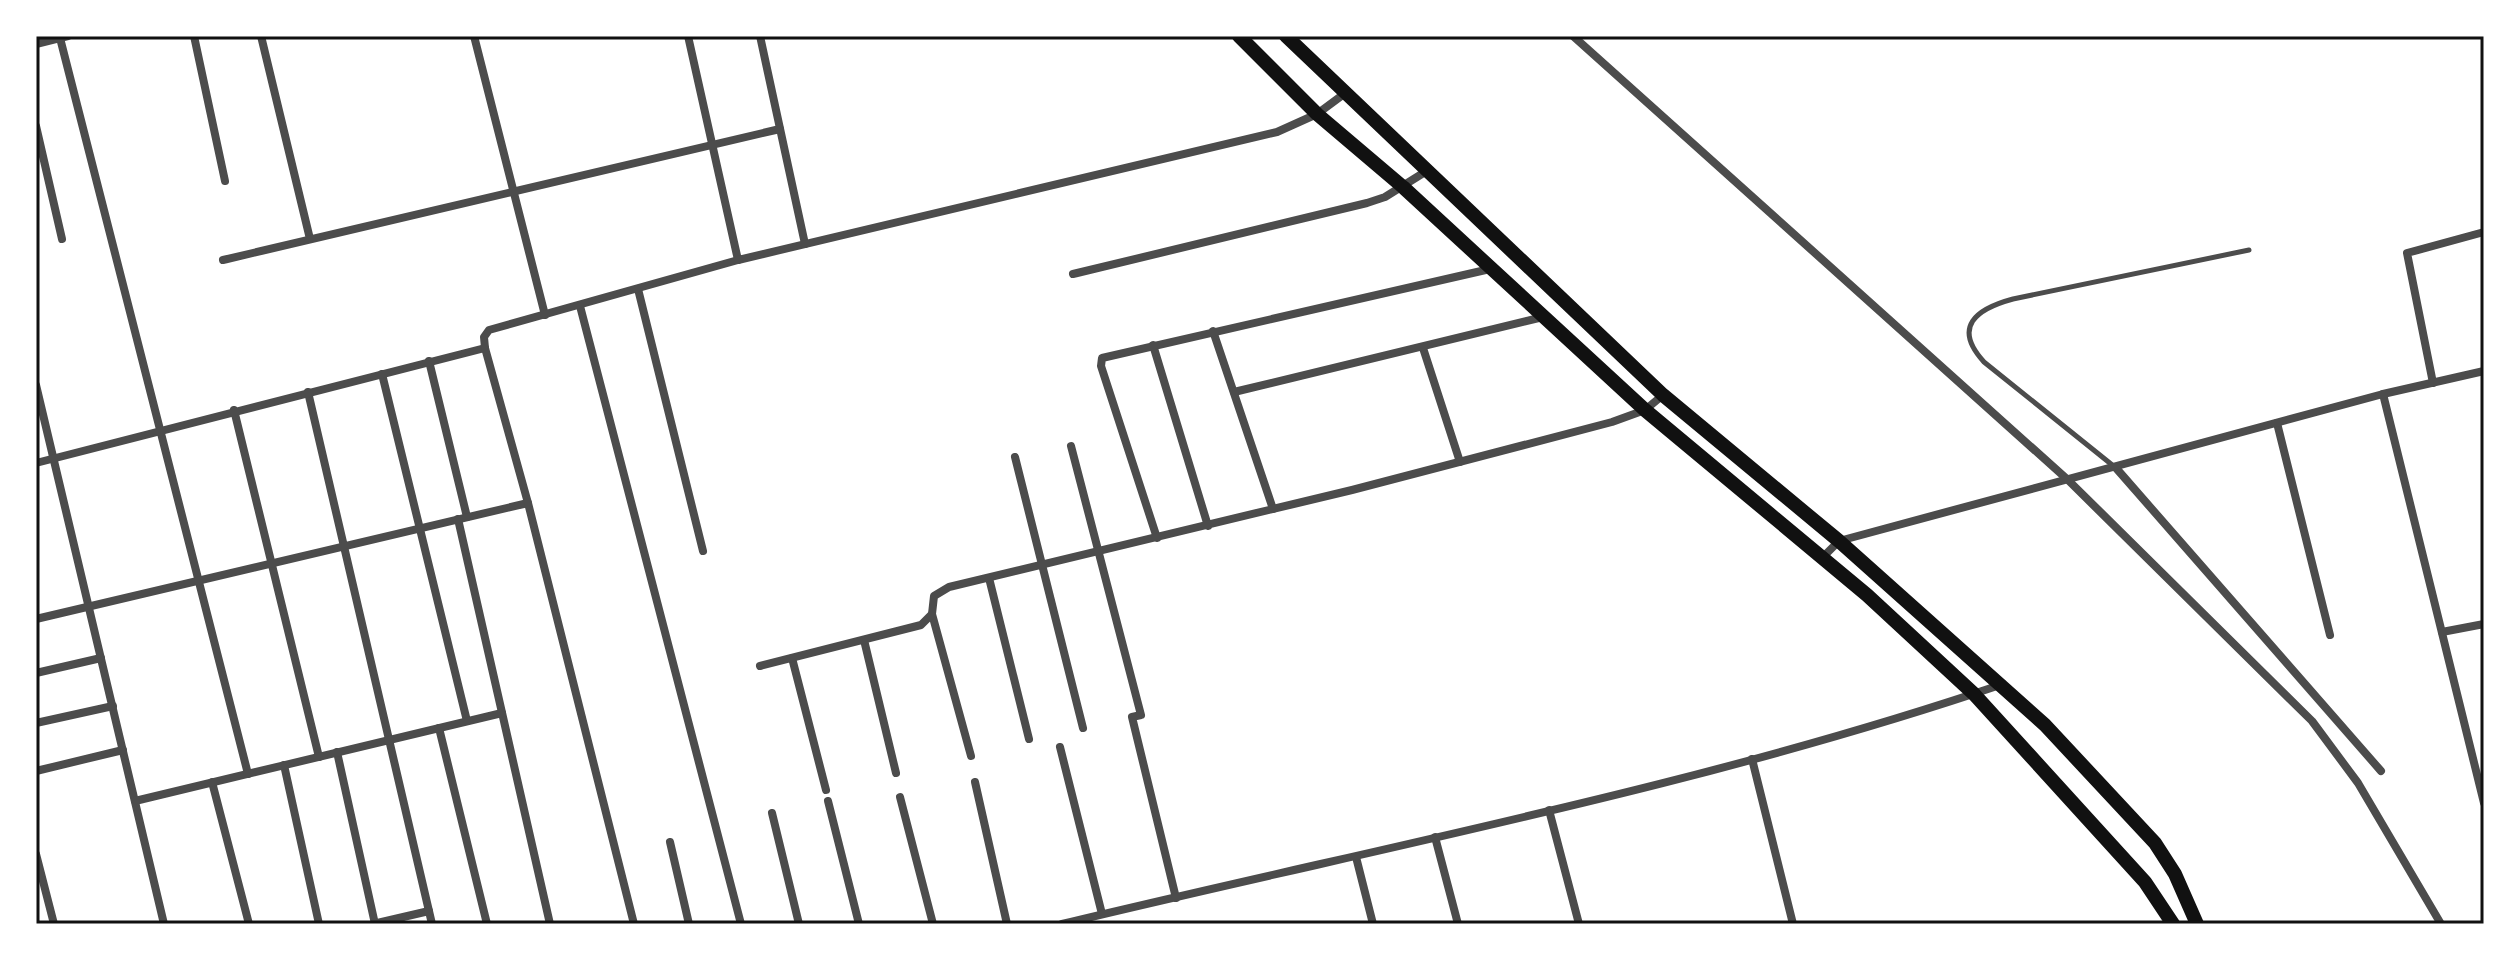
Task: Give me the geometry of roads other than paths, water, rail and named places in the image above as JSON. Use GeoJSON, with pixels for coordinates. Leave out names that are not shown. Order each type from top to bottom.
{"type":"FeatureCollection","features":[{"type":"Feature","properties":{"kind":"main road"},"geometry":{"type":"LineString","coordinates":[[1239,36],[1317,114],[1403,187],[1645,410],[1822,558],[1974,694],[2145,882],[2173,924]]}},
{"type":"Feature","properties":{"kind":"main road"},"geometry":{"type":"LineString","coordinates":[[1286,36],[1425,172],[1663,395],[1839,541],[2003,684],[2141,826],[2175,874],[2197,924]]}},
{"type":"Feature","properties":{"kind":"street"},"geometry":{"type":"LineString","coordinates":[[194,36],[225,181]]}},
{"type":"Feature","properties":{"kind":"street"},"geometry":{"type":"LineString","coordinates":[[261,36],[310,239]]}},
{"type":"Feature","properties":{"kind":"street"},"geometry":{"type":"LineString","coordinates":[[474,36],[545,315]]}},
{"type":"Feature","properties":{"kind":"street"},"geometry":{"type":"LineString","coordinates":[[688,36],[738,260]]}},
{"type":"Feature","properties":{"kind":"street"},"geometry":{"type":"LineString","coordinates":[[760,36],[805,244]]}},
{"type":"Feature","properties":{"kind":"street"},"geometry":{"type":"LineString","coordinates":[[1573,36],[2068,480],[2312,721],[2358,783],[2441,924]]}},
{"type":"Feature","properties":{"kind":"street"},"geometry":{"type":"LineString","coordinates":[[36,44],[64,37],[159,430],[248,774]]}},
{"type":"Feature","properties":{"kind":"street"},"geometry":{"type":"LineString","coordinates":[[634,924],[528,503],[485,348],[484,337],[489,330],[738,260],[1277,132],[1317,114],[1344,94]]}},
{"type":"Feature","properties":{"kind":"street"},"geometry":{"type":"LineString","coordinates":[[36,126],[62,239]]}},
{"type":"Feature","properties":{"kind":"street"},"geometry":{"type":"LineString","coordinates":[[223,260],[513,189],[780,129]]}},
{"type":"Feature","properties":{"kind":"street"},"geometry":{"type":"LineString","coordinates":[[1073,274],[1367,203],[1403,187],[1425,172]]}},
{"type":"Feature","properties":{"kind":"street"},"geometry":{"type":"LineString","coordinates":[[2433,383],[2407,253],[2484,232]]}},
{"type":"Feature","properties":{"kind":"street"},"geometry":{"type":"LineString","coordinates":[[1157,538],[1101,366],[1102,358],[1490,269]]}},
{"type":"Feature","properties":{"kind":"street"},"geometry":{"type":"LineString","coordinates":[[638,289],[703,551]]}},
{"type":"Feature","properties":{"kind":"street"},"geometry":{"type":"LineString","coordinates":[[580,306],[741,924]]}},
{"type":"Feature","properties":{"kind":"street"},"geometry":{"type":"LineString","coordinates":[[1234,392],[1543,317]]}},
{"type":"Feature","properties":{"kind":"street"},"geometry":{"type":"LineString","coordinates":[[1213,331],[1273,509]]}},
{"type":"Feature","properties":{"kind":"street"},"geometry":{"type":"LineString","coordinates":[[1153,345],[1208,526]]}},
{"type":"Feature","properties":{"kind":"street"},"geometry":{"type":"LineString","coordinates":[[36,463],[485,348]]}},
{"type":"Feature","properties":{"kind":"street"},"geometry":{"type":"LineString","coordinates":[[1423,348],[1460,462]]}},
{"type":"Feature","properties":{"kind":"street"},"geometry":{"type":"LineString","coordinates":[[429,361],[502,713],[550,924]]}},
{"type":"Feature","properties":{"kind":"street"},"geometry":{"type":"LineString","coordinates":[[1822,558],[1839,541],[2383,394],[2484,371]]}},
{"type":"Feature","properties":{"kind":"street"},"geometry":{"type":"LineString","coordinates":[[382,374],[467,721]]}},
{"type":"Feature","properties":{"kind":"street"},"geometry":{"type":"LineString","coordinates":[[36,385],[164,924]]}},
{"type":"Feature","properties":{"kind":"street"},"geometry":{"type":"LineString","coordinates":[[308,392],[432,924]]}},
{"type":"Feature","properties":{"kind":"street"},"geometry":{"type":"LineString","coordinates":[[2383,394],[2484,803]]}},
{"type":"Feature","properties":{"kind":"street"},"geometry":{"type":"LineString","coordinates":[[971,756],[932,614],[934,596],[940,591],[1460,462],[1645,410],[1663,395]]}},
{"type":"Feature","properties":{"kind":"street"},"geometry":{"type":"LineString","coordinates":[[234,410],[319,757]]}},
{"type":"Feature","properties":{"kind":"street"},"geometry":{"type":"LineString","coordinates":[[2277,423],[2330,635]]}},
{"type":"Feature","properties":{"kind":"street"},"geometry":{"type":"LineString","coordinates":[[1071,446],[1141,715],[1132,717],[1176,898]]}},
{"type":"Feature","properties":{"kind":"street"},"geometry":{"type":"LineString","coordinates":[[1015,457],[1083,728]]}},
{"type":"Feature","properties":{"kind":"street"},"geometry":{"type":"LineString","coordinates":[[2116,468],[2381,771]]}},
{"type":"Feature","properties":{"kind":"street"},"geometry":{"type":"LineString","coordinates":[[36,619],[528,503]]}},
{"type":"Feature","properties":{"kind":"street"},"geometry":{"type":"LineString","coordinates":[[989,578],[1029,739]]}},
{"type":"Feature","properties":{"kind":"street"},"geometry":{"type":"LineString","coordinates":[[760,666],[921,625],[932,614]]}},
{"type":"Feature","properties":{"kind":"street"},"geometry":{"type":"LineString","coordinates":[[2442,632],[2484,624]]}},
{"type":"Feature","properties":{"kind":"street"},"geometry":{"type":"LineString","coordinates":[[864,640],[896,773]]}},
{"type":"Feature","properties":{"kind":"street"},"geometry":{"type":"LineString","coordinates":[[36,673],[101,658]]}},
{"type":"Feature","properties":{"kind":"street"},"geometry":{"type":"LineString","coordinates":[[792,658],[826,790]]}},
{"type":"Feature","properties":{"kind":"street"},"geometry":{"type":"LineString","coordinates":[[1062,924],[1356,857],[1752,759],[2003,684]]}},
{"type":"Feature","properties":{"kind":"street"},"geometry":{"type":"LineString","coordinates":[[36,723],[113,706]]}},
{"type":"Feature","properties":{"kind":"street"},"geometry":{"type":"LineString","coordinates":[[135,801],[502,713]]}},
{"type":"Feature","properties":{"kind":"street"},"geometry":{"type":"LineString","coordinates":[[439,728],[487,924]]}},
{"type":"Feature","properties":{"kind":"street"},"geometry":{"type":"LineString","coordinates":[[1060,747],[1102,914]]}},
{"type":"Feature","properties":{"kind":"street"},"geometry":{"type":"LineString","coordinates":[[36,771],[123,750]]}},
{"type":"Feature","properties":{"kind":"street"},"geometry":{"type":"LineString","coordinates":[[337,752],[374,924],[429,911]]}},
{"type":"Feature","properties":{"kind":"street"},"geometry":{"type":"LineString","coordinates":[[1752,759],[1793,924]]}},
{"type":"Feature","properties":{"kind":"street"},"geometry":{"type":"LineString","coordinates":[[284,765],[319,924]]}},
{"type":"Feature","properties":{"kind":"street"},"geometry":{"type":"LineString","coordinates":[[212,782],[249,924]]}},
{"type":"Feature","properties":{"kind":"street"},"geometry":{"type":"LineString","coordinates":[[975,782],[1007,924]]}},
{"type":"Feature","properties":{"kind":"street"},"geometry":{"type":"LineString","coordinates":[[900,797],[933,924]]}},
{"type":"Feature","properties":{"kind":"street"},"geometry":{"type":"LineString","coordinates":[[828,801],[859,924]]}},
{"type":"Feature","properties":{"kind":"street"},"geometry":{"type":"LineString","coordinates":[[1549,810],[1579,924]]}},
{"type":"Feature","properties":{"kind":"street"},"geometry":{"type":"LineString","coordinates":[[772,813],[799,924]]}},
{"type":"Feature","properties":{"kind":"street"},"geometry":{"type":"LineString","coordinates":[[1435,837],[1458,924]]}},
{"type":"Feature","properties":{"kind":"street"},"geometry":{"type":"LineString","coordinates":[[670,842],[689,924]]}},
{"type":"Feature","properties":{"kind":"street"},"geometry":{"type":"LineString","coordinates":[[36,854],[54,924]]}},
{"type":"Feature","properties":{"kind":"street"},"geometry":{"type":"LineString","coordinates":[[1356,857],[1373,924]]}},
{"type":"Feature","properties":{"kind":"lane"},"geometry":{"type":"LineString","coordinates":[[2116,468],[1984,362],[1970,344],[1968,331],[1972,320],[1981,311],[2013,299],[2249,250]]}}]}
